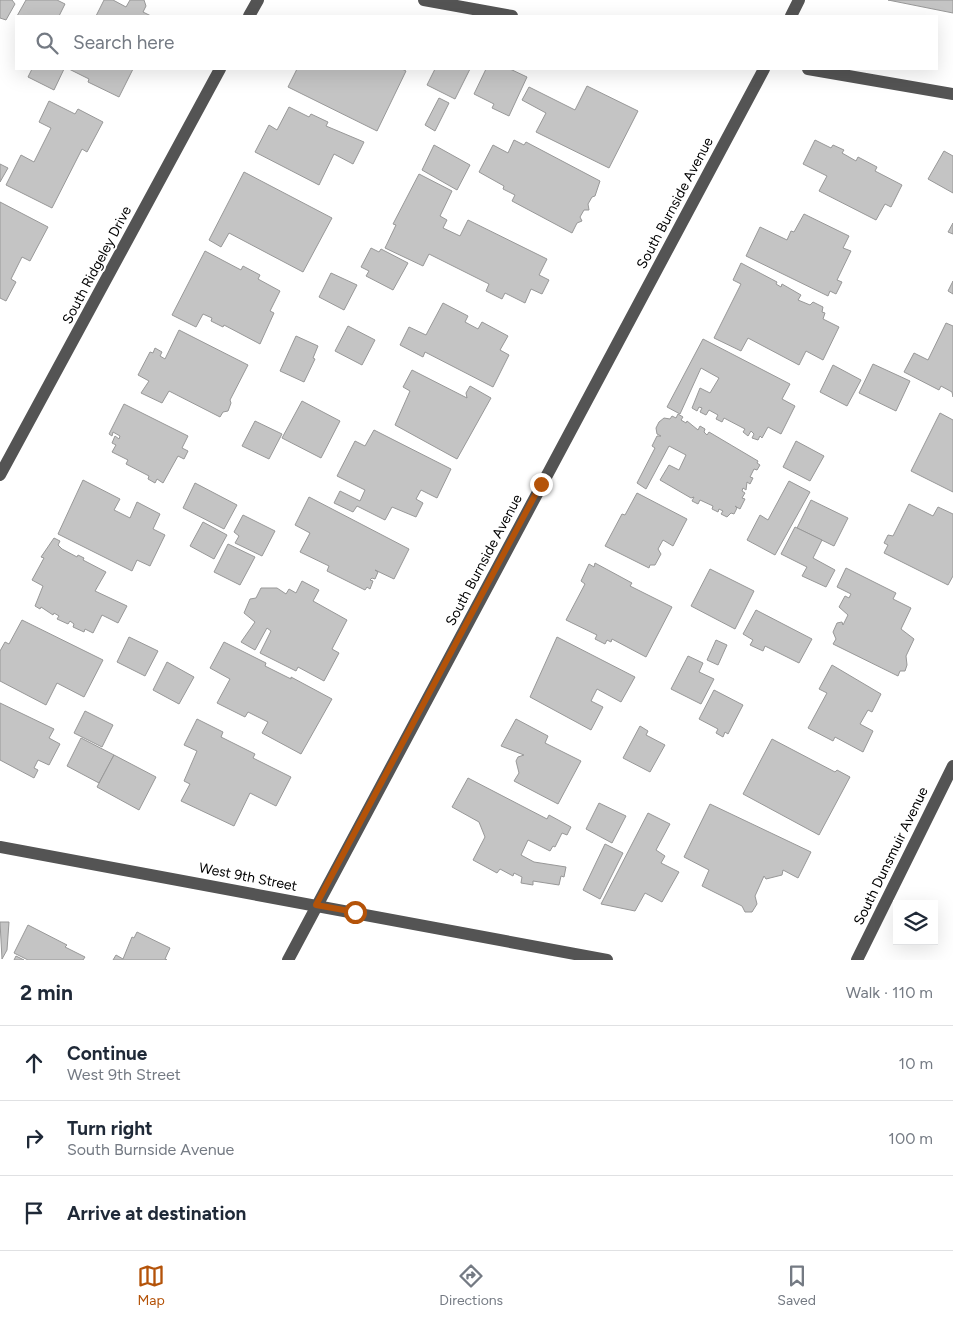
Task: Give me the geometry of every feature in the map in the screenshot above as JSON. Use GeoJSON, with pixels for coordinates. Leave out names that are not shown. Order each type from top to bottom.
{"type":"FeatureCollection","features":[{"type":"Feature","properties":{"kind":"street"},"geometry":{"type":"LineString","coordinates":[[250,15],[258,0]]}},
{"type":"Feature","properties":{"kind":"street"},"geometry":{"type":"LineString","coordinates":[[424,0],[506,15]]}},
{"type":"Feature","properties":{"kind":"street"},"geometry":{"type":"LineString","coordinates":[[792,15],[799,0]]}},
{"type":"Feature","properties":{"kind":"street","name":"South Ridgeley Drive"},"geometry":{"type":"LineString","coordinates":[[0,475],[219,70]]}},
{"type":"Feature","properties":{"kind":"street","name":"South Burnside Avenue"},"geometry":{"type":"LineString","coordinates":[[288,960],[763,70]]}},
{"type":"Feature","properties":{"kind":"street"},"geometry":{"type":"LineString","coordinates":[[814,70],[953,94]]}},
{"type":"Feature","properties":{"kind":"street","name":"South Dunsmuir Avenue"},"geometry":{"type":"LineString","coordinates":[[857,960],[953,766]]}},
{"type":"Feature","properties":{"kind":"street","name":"West 9th Street"},"geometry":{"type":"LineString","coordinates":[[0,846],[607,960]]}},
{"type":"Feature","properties":{"kind":"building"},"geometry":{"type":"Polygon","coordinates":[[[0,0],[12,0],[15,4],[6,20],[0,18],[0,0]]]}},
{"type":"Feature","properties":{"kind":"building"},"geometry":{"type":"Polygon","coordinates":[[[26,0],[57,0],[65,4],[60,15],[18,15],[26,0]]]}},
{"type":"Feature","properties":{"kind":"building"},"geometry":{"type":"Polygon","coordinates":[[[104,0],[113,0],[126,7],[130,0],[144,0],[146,6],[143,12],[149,15],[96,15],[104,0]]]}},
{"type":"Feature","properties":{"kind":"building"},"geometry":{"type":"Polygon","coordinates":[[[888,0],[953,0],[953,13],[888,0]]]}},
{"type":"Feature","properties":{"kind":"building"},"geometry":{"type":"Polygon","coordinates":[[[32,70],[64,70],[54,90],[28,77],[32,70]]]}},
{"type":"Feature","properties":{"kind":"building"},"geometry":{"type":"Polygon","coordinates":[[[71,70],[132,70],[119,97],[88,82],[89,79],[71,70]]]}},
{"type":"Feature","properties":{"kind":"building"},"geometry":{"type":"Polygon","coordinates":[[[296,70],[406,71],[377,131],[288,87],[296,70]]]}},
{"type":"Feature","properties":{"kind":"building"},"geometry":{"type":"Polygon","coordinates":[[[434,70],[470,70],[455,99],[427,85],[434,70]]]}},
{"type":"Feature","properties":{"kind":"building"},"geometry":{"type":"Polygon","coordinates":[[[486,70],[512,70],[527,77],[509,116],[492,108],[494,104],[474,94],[486,70]]]}},
{"type":"Feature","properties":{"kind":"building"},"geometry":{"type":"Polygon","coordinates":[[[587,86],[638,111],[609,168],[536,132],[546,113],[522,100],[529,87],[575,110],[587,86]]]}},
{"type":"Feature","properties":{"kind":"building"},"geometry":{"type":"Polygon","coordinates":[[[439,98],[449,103],[435,131],[425,125],[439,98]]]}},
{"type":"Feature","properties":{"kind":"building"},"geometry":{"type":"Polygon","coordinates":[[[49,101],[75,114],[78,109],[103,122],[87,152],[82,149],[52,208],[6,185],[21,155],[34,162],[51,128],[39,122],[49,101]]]}},
{"type":"Feature","properties":{"kind":"building"},"geometry":{"type":"Polygon","coordinates":[[[289,107],[309,117],[311,114],[328,122],[326,126],[364,142],[353,164],[334,154],[319,185],[255,152],[269,125],[277,130],[289,107]]]}},
{"type":"Feature","properties":{"kind":"building"},"geometry":{"type":"Polygon","coordinates":[[[514,140],[524,145],[526,142],[600,181],[595,196],[592,197],[588,204],[589,210],[584,210],[580,217],[582,221],[577,223],[572,233],[512,201],[515,195],[503,189],[504,186],[479,172],[493,145],[508,153],[514,140]]]}},
{"type":"Feature","properties":{"kind":"building"},"geometry":{"type":"Polygon","coordinates":[[[815,140],[831,148],[833,145],[844,150],[842,153],[856,161],[858,157],[877,167],[875,171],[902,185],[891,207],[885,204],[876,220],[819,191],[827,176],[803,164],[815,140]]]}},
{"type":"Feature","properties":{"kind":"building"},"geometry":{"type":"Polygon","coordinates":[[[434,145],[470,165],[457,190],[422,170],[434,145]]]}},
{"type":"Feature","properties":{"kind":"building"},"geometry":{"type":"Polygon","coordinates":[[[944,151],[953,156],[953,193],[928,179],[944,151]]]}},
{"type":"Feature","properties":{"kind":"building"},"geometry":{"type":"Polygon","coordinates":[[[0,164],[8,168],[0,182],[0,164]]]}},
{"type":"Feature","properties":{"kind":"building"},"geometry":{"type":"Polygon","coordinates":[[[244,172],[332,218],[303,272],[229,233],[221,247],[209,240],[244,172]]]}},
{"type":"Feature","properties":{"kind":"building"},"geometry":{"type":"Polygon","coordinates":[[[419,174],[452,191],[440,216],[447,220],[443,228],[460,236],[468,220],[547,259],[539,275],[549,280],[542,294],[531,289],[525,303],[505,293],[502,299],[486,291],[489,284],[429,254],[423,266],[385,248],[396,225],[393,224],[419,174]]]}},
{"type":"Feature","properties":{"kind":"building"},"geometry":{"type":"Polygon","coordinates":[[[0,202],[48,227],[30,261],[22,257],[11,279],[16,282],[6,301],[0,298],[0,202]]]}},
{"type":"Feature","properties":{"kind":"building"},"geometry":{"type":"Polygon","coordinates":[[[804,214],[849,236],[843,248],[851,251],[837,280],[842,282],[836,294],[830,291],[828,296],[746,256],[760,227],[787,240],[791,231],[794,232],[804,214]]]}},
{"type":"Feature","properties":{"kind":"building"},"geometry":{"type":"Polygon","coordinates":[[[953,223],[953,234],[948,232],[953,223]]]}},
{"type":"Feature","properties":{"kind":"building"},"geometry":{"type":"Polygon","coordinates":[[[371,248],[379,252],[381,249],[408,263],[393,290],[366,276],[369,271],[361,267],[371,248]]]}},
{"type":"Feature","properties":{"kind":"building"},"geometry":{"type":"Polygon","coordinates":[[[205,251],[241,270],[243,266],[260,275],[258,279],[280,291],[270,311],[274,313],[260,344],[224,325],[223,327],[211,321],[212,318],[203,314],[196,327],[172,315],[205,251]]]}},
{"type":"Feature","properties":{"kind":"building"},"geometry":{"type":"Polygon","coordinates":[[[741,263],[777,282],[776,284],[781,287],[782,284],[801,295],[798,300],[810,305],[813,302],[823,307],[822,312],[825,313],[823,319],[839,327],[823,360],[806,351],[799,365],[748,338],[741,351],[714,338],[741,284],[733,280],[741,263]]]}},
{"type":"Feature","properties":{"kind":"building"},"geometry":{"type":"Polygon","coordinates":[[[331,273],[357,285],[344,310],[319,297],[331,273]]]}},
{"type":"Feature","properties":{"kind":"building"},"geometry":{"type":"Polygon","coordinates":[[[953,281],[953,294],[948,291],[953,281]]]}},
{"type":"Feature","properties":{"kind":"building"},"geometry":{"type":"Polygon","coordinates":[[[443,303],[468,316],[465,322],[478,329],[482,322],[508,336],[500,350],[509,355],[493,387],[425,352],[423,357],[400,345],[409,327],[426,335],[443,303]]]}},
{"type":"Feature","properties":{"kind":"building"},"geometry":{"type":"Polygon","coordinates":[[[946,323],[953,326],[953,397],[952,392],[941,386],[939,390],[904,372],[914,353],[928,360],[946,323]]]}},
{"type":"Feature","properties":{"kind":"building"},"geometry":{"type":"Polygon","coordinates":[[[348,326],[375,340],[362,365],[335,351],[348,326]]]}},
{"type":"Feature","properties":{"kind":"building"},"geometry":{"type":"Polygon","coordinates":[[[179,330],[248,365],[230,400],[231,403],[228,411],[223,412],[220,417],[169,391],[162,403],[141,393],[149,381],[138,375],[150,352],[153,353],[155,348],[162,352],[160,356],[165,359],[179,330]]]}},
{"type":"Feature","properties":{"kind":"building"},"geometry":{"type":"Polygon","coordinates":[[[296,336],[318,346],[313,358],[315,359],[304,382],[280,371],[296,336]]]}},
{"type":"Feature","properties":{"kind":"building"},"geometry":{"type":"Polygon","coordinates":[[[703,339],[790,384],[782,399],[795,406],[781,434],[768,427],[762,438],[760,436],[758,440],[752,438],[754,434],[751,431],[748,436],[743,432],[745,429],[724,418],[722,422],[716,419],[718,415],[709,410],[706,415],[700,412],[702,408],[699,407],[697,411],[692,408],[700,388],[710,393],[719,378],[701,368],[680,414],[667,407],[703,339]]]}},
{"type":"Feature","properties":{"kind":"building"},"geometry":{"type":"Polygon","coordinates":[[[873,364],[910,381],[896,411],[859,393],[873,364]]]}},
{"type":"Feature","properties":{"kind":"building"},"geometry":{"type":"Polygon","coordinates":[[[833,365],[861,380],[847,406],[820,392],[833,365]]]}},
{"type":"Feature","properties":{"kind":"building"},"geometry":{"type":"Polygon","coordinates":[[[412,370],[467,398],[466,393],[470,386],[491,398],[457,459],[395,425],[410,391],[403,387],[412,370]]]}},
{"type":"Feature","properties":{"kind":"building"},"geometry":{"type":"Polygon","coordinates":[[[302,401],[340,421],[321,458],[282,438],[302,401]]]}},
{"type":"Feature","properties":{"kind":"building"},"geometry":{"type":"Polygon","coordinates":[[[124,404],[188,436],[182,448],[188,451],[184,459],[178,456],[163,483],[157,479],[155,483],[148,479],[149,476],[126,464],[128,460],[112,452],[116,445],[112,443],[115,436],[119,439],[120,436],[113,432],[112,436],[109,434],[124,404]]]}},
{"type":"Feature","properties":{"kind":"building"},"geometry":{"type":"Polygon","coordinates":[[[940,413],[953,420],[953,492],[911,471],[940,413]]]}},
{"type":"Feature","properties":{"kind":"building"},"geometry":{"type":"Polygon","coordinates":[[[678,414],[683,417],[681,420],[686,423],[687,421],[698,430],[700,426],[705,429],[704,432],[707,435],[709,432],[758,461],[757,463],[760,465],[757,470],[754,469],[750,477],[753,478],[750,484],[747,482],[746,490],[743,488],[742,491],[745,493],[742,498],[745,499],[740,509],[735,506],[737,508],[734,514],[731,513],[727,517],[721,514],[723,511],[719,509],[718,512],[712,509],[713,506],[700,500],[698,504],[692,501],[694,497],[691,498],[660,480],[669,465],[679,470],[686,455],[669,446],[646,489],[637,483],[655,448],[652,446],[657,436],[661,436],[657,434],[656,428],[659,422],[664,418],[670,419],[672,416],[676,418],[678,414]]]}},
{"type":"Feature","properties":{"kind":"building"},"geometry":{"type":"Polygon","coordinates":[[[255,421],[282,434],[269,459],[242,446],[255,421]]]}},
{"type":"Feature","properties":{"kind":"building"},"geometry":{"type":"Polygon","coordinates":[[[374,430],[451,469],[437,498],[421,490],[416,499],[423,503],[416,517],[392,507],[385,520],[357,506],[353,512],[334,503],[340,491],[360,501],[365,490],[337,476],[355,441],[365,446],[374,430]]]}},
{"type":"Feature","properties":{"kind":"building"},"geometry":{"type":"Polygon","coordinates":[[[796,441],[824,456],[810,481],[783,467],[796,441]]]}},
{"type":"Feature","properties":{"kind":"building"},"geometry":{"type":"Polygon","coordinates":[[[83,480],[120,499],[114,510],[130,518],[137,502],[160,514],[153,529],[165,535],[150,566],[137,560],[132,571],[58,534],[83,480]]]}},
{"type":"Feature","properties":{"kind":"building"},"geometry":{"type":"Polygon","coordinates":[[[789,481],[810,492],[775,555],[747,540],[760,515],[768,520],[789,481]]]}},
{"type":"Feature","properties":{"kind":"building"},"geometry":{"type":"Polygon","coordinates":[[[195,483],[237,505],[224,529],[183,508],[195,483]]]}},
{"type":"Feature","properties":{"kind":"building"},"geometry":{"type":"Polygon","coordinates":[[[637,493],[687,519],[673,546],[663,540],[658,549],[661,554],[655,565],[650,565],[649,568],[605,546],[622,514],[625,515],[637,493]]]}},
{"type":"Feature","properties":{"kind":"building"},"geometry":{"type":"Polygon","coordinates":[[[309,497],[409,549],[394,579],[375,570],[378,572],[375,579],[372,578],[370,580],[373,581],[370,589],[367,587],[365,590],[327,571],[329,566],[300,552],[310,533],[295,525],[309,497]]]}},
{"type":"Feature","properties":{"kind":"building"},"geometry":{"type":"Polygon","coordinates":[[[811,500],[848,518],[834,546],[797,528],[811,500]]]}},
{"type":"Feature","properties":{"kind":"building"},"geometry":{"type":"Polygon","coordinates":[[[909,504],[933,516],[938,507],[953,514],[953,576],[948,585],[884,553],[888,545],[884,543],[888,535],[893,536],[909,504]]]}},
{"type":"Feature","properties":{"kind":"building"},"geometry":{"type":"Polygon","coordinates":[[[243,515],[275,531],[262,556],[235,543],[239,536],[234,532],[243,515]]]}},
{"type":"Feature","properties":{"kind":"building"},"geometry":{"type":"Polygon","coordinates":[[[203,522],[227,535],[214,559],[190,546],[203,522]]]}},
{"type":"Feature","properties":{"kind":"building"},"geometry":{"type":"Polygon","coordinates":[[[795,527],[822,540],[813,558],[835,570],[826,587],[802,576],[807,567],[781,554],[795,527]]]}},
{"type":"Feature","properties":{"kind":"building"},"geometry":{"type":"Polygon","coordinates":[[[54,538],[60,541],[58,545],[62,549],[77,557],[78,555],[84,558],[83,560],[106,572],[95,591],[127,606],[118,623],[102,615],[93,633],[85,629],[84,632],[73,627],[74,624],[70,621],[68,624],[57,619],[59,616],[54,613],[53,615],[41,607],[40,609],[35,606],[43,586],[32,580],[44,558],[41,557],[54,538]]]}},
{"type":"Feature","properties":{"kind":"building"},"geometry":{"type":"Polygon","coordinates":[[[228,544],[255,557],[240,585],[214,572],[228,544]]]}},
{"type":"Feature","properties":{"kind":"building"},"geometry":{"type":"Polygon","coordinates":[[[595,563],[632,583],[630,586],[672,607],[646,657],[612,639],[611,642],[607,640],[605,644],[595,639],[597,635],[566,620],[585,584],[581,581],[589,564],[594,567],[595,563]]]}},
{"type":"Feature","properties":{"kind":"building"},"geometry":{"type":"Polygon","coordinates":[[[846,568],[896,593],[893,599],[911,608],[901,629],[914,639],[906,656],[907,665],[905,671],[900,671],[898,676],[833,644],[836,639],[833,632],[837,623],[842,622],[843,625],[848,615],[839,607],[845,596],[849,598],[851,594],[837,587],[846,568]]]}},
{"type":"Feature","properties":{"kind":"building"},"geometry":{"type":"Polygon","coordinates":[[[710,569],[754,591],[735,629],[691,606],[710,569]]]}},
{"type":"Feature","properties":{"kind":"building"},"geometry":{"type":"Polygon","coordinates":[[[302,581],[319,590],[313,601],[347,620],[332,649],[339,653],[324,681],[298,667],[296,671],[260,653],[271,631],[267,628],[255,650],[241,642],[255,622],[244,613],[250,599],[256,598],[261,588],[277,588],[286,594],[289,589],[296,593],[302,581]]]}},
{"type":"Feature","properties":{"kind":"building"},"geometry":{"type":"Polygon","coordinates":[[[756,610],[812,639],[799,663],[765,646],[763,651],[750,645],[753,640],[743,634],[756,610]]]}},
{"type":"Feature","properties":{"kind":"building"},"geometry":{"type":"Polygon","coordinates":[[[22,620],[103,660],[84,697],[57,683],[46,705],[0,681],[0,651],[5,642],[9,644],[22,620]]]}},
{"type":"Feature","properties":{"kind":"building"},"geometry":{"type":"Polygon","coordinates":[[[129,637],[158,651],[145,676],[117,662],[129,637]]]}},
{"type":"Feature","properties":{"kind":"building"},"geometry":{"type":"Polygon","coordinates":[[[557,637],[635,677],[621,702],[597,689],[591,701],[603,707],[591,730],[530,697],[557,637]]]}},
{"type":"Feature","properties":{"kind":"building"},"geometry":{"type":"Polygon","coordinates":[[[716,640],[727,645],[718,665],[707,660],[716,640]]]}},
{"type":"Feature","properties":{"kind":"building"},"geometry":{"type":"Polygon","coordinates":[[[224,642],[266,663],[265,666],[291,679],[291,677],[332,699],[301,754],[262,733],[268,722],[248,712],[245,717],[217,703],[230,679],[210,668],[224,642]]]}},
{"type":"Feature","properties":{"kind":"building"},"geometry":{"type":"Polygon","coordinates":[[[688,656],[703,663],[699,672],[714,679],[701,704],[671,689],[688,656]]]}},
{"type":"Feature","properties":{"kind":"building"},"geometry":{"type":"Polygon","coordinates":[[[167,662],[194,677],[179,704],[153,690],[167,662]]]}},
{"type":"Feature","properties":{"kind":"building"},"geometry":{"type":"Polygon","coordinates":[[[832,665],[881,694],[872,712],[868,710],[860,724],[873,731],[863,752],[835,737],[833,741],[808,728],[827,693],[819,689],[832,665]]]}},
{"type":"Feature","properties":{"kind":"building"},"geometry":{"type":"Polygon","coordinates":[[[714,690],[743,705],[728,734],[725,732],[723,737],[716,733],[718,729],[699,719],[714,690]]]}},
{"type":"Feature","properties":{"kind":"building"},"geometry":{"type":"Polygon","coordinates":[[[0,703],[54,729],[49,738],[60,744],[49,765],[38,760],[34,768],[38,770],[34,778],[0,760],[0,703]]]}},
{"type":"Feature","properties":{"kind":"building"},"geometry":{"type":"Polygon","coordinates":[[[85,711],[113,725],[102,747],[74,733],[85,711]]]}},
{"type":"Feature","properties":{"kind":"building"},"geometry":{"type":"Polygon","coordinates":[[[197,719],[223,732],[221,737],[255,754],[253,758],[291,777],[276,806],[250,793],[234,826],[181,801],[190,784],[184,781],[197,751],[184,745],[197,719]]]}},
{"type":"Feature","properties":{"kind":"building"},"geometry":{"type":"Polygon","coordinates":[[[516,719],[548,736],[545,743],[581,761],[558,804],[514,781],[519,773],[516,761],[518,757],[524,755],[501,746],[516,719]]]}},
{"type":"Feature","properties":{"kind":"building"},"geometry":{"type":"Polygon","coordinates":[[[640,726],[648,731],[646,735],[665,745],[650,772],[623,758],[640,726]]]}},
{"type":"Feature","properties":{"kind":"building"},"geometry":{"type":"Polygon","coordinates":[[[81,738],[114,755],[99,783],[67,766],[81,738]]]}},
{"type":"Feature","properties":{"kind":"building"},"geometry":{"type":"Polygon","coordinates":[[[772,739],[835,772],[837,770],[850,777],[819,835],[743,794],[772,739]]]}},
{"type":"Feature","properties":{"kind":"building"},"geometry":{"type":"Polygon","coordinates":[[[114,755],[156,777],[139,810],[97,787],[114,755]]]}},
{"type":"Feature","properties":{"kind":"building"},"geometry":{"type":"Polygon","coordinates":[[[468,778],[547,819],[549,815],[571,827],[567,835],[562,833],[555,847],[553,846],[550,851],[528,840],[521,855],[534,862],[566,867],[564,877],[561,876],[559,885],[533,881],[533,885],[521,883],[522,877],[514,873],[513,876],[500,869],[497,873],[473,860],[485,837],[479,822],[452,807],[468,778]]]}},
{"type":"Feature","properties":{"kind":"building"},"geometry":{"type":"Polygon","coordinates":[[[599,803],[626,816],[612,843],[586,829],[599,803]]]}},
{"type":"Feature","properties":{"kind":"building"},"geometry":{"type":"Polygon","coordinates":[[[710,804],[811,852],[798,878],[783,870],[782,875],[766,879],[764,876],[755,896],[757,904],[752,912],[745,912],[742,906],[702,886],[709,870],[684,857],[710,804]]]}},
{"type":"Feature","properties":{"kind":"building"},"geometry":{"type":"Polygon","coordinates":[[[648,813],[670,824],[656,850],[665,856],[661,863],[679,872],[662,902],[645,893],[635,911],[601,904],[648,813]]]}},
{"type":"Feature","properties":{"kind":"building"},"geometry":{"type":"Polygon","coordinates":[[[605,844],[623,853],[600,899],[583,890],[605,844]]]}},
{"type":"Feature","properties":{"kind":"building"},"geometry":{"type":"Polygon","coordinates":[[[0,922],[9,922],[7,950],[2,959],[0,922]]]}},
{"type":"Feature","properties":{"kind":"building"},"geometry":{"type":"Polygon","coordinates":[[[28,925],[67,945],[65,947],[85,957],[83,960],[28,960],[14,953],[28,925]]]}},
{"type":"Feature","properties":{"kind":"building"},"geometry":{"type":"Polygon","coordinates":[[[137,932],[170,948],[165,959],[167,960],[113,960],[116,955],[123,959],[132,937],[134,938],[137,932]]]}},
{"type":"Feature","properties":{"kind":"building"},"geometry":{"type":"Polygon","coordinates":[[[16,956],[24,960],[14,960],[16,956]]]}},
{"type":"Feature","properties":{"kind":"route"},"geometry":{"type":"LineString","coordinates":[[355,912],[316,905],[541,484]]}}]}
